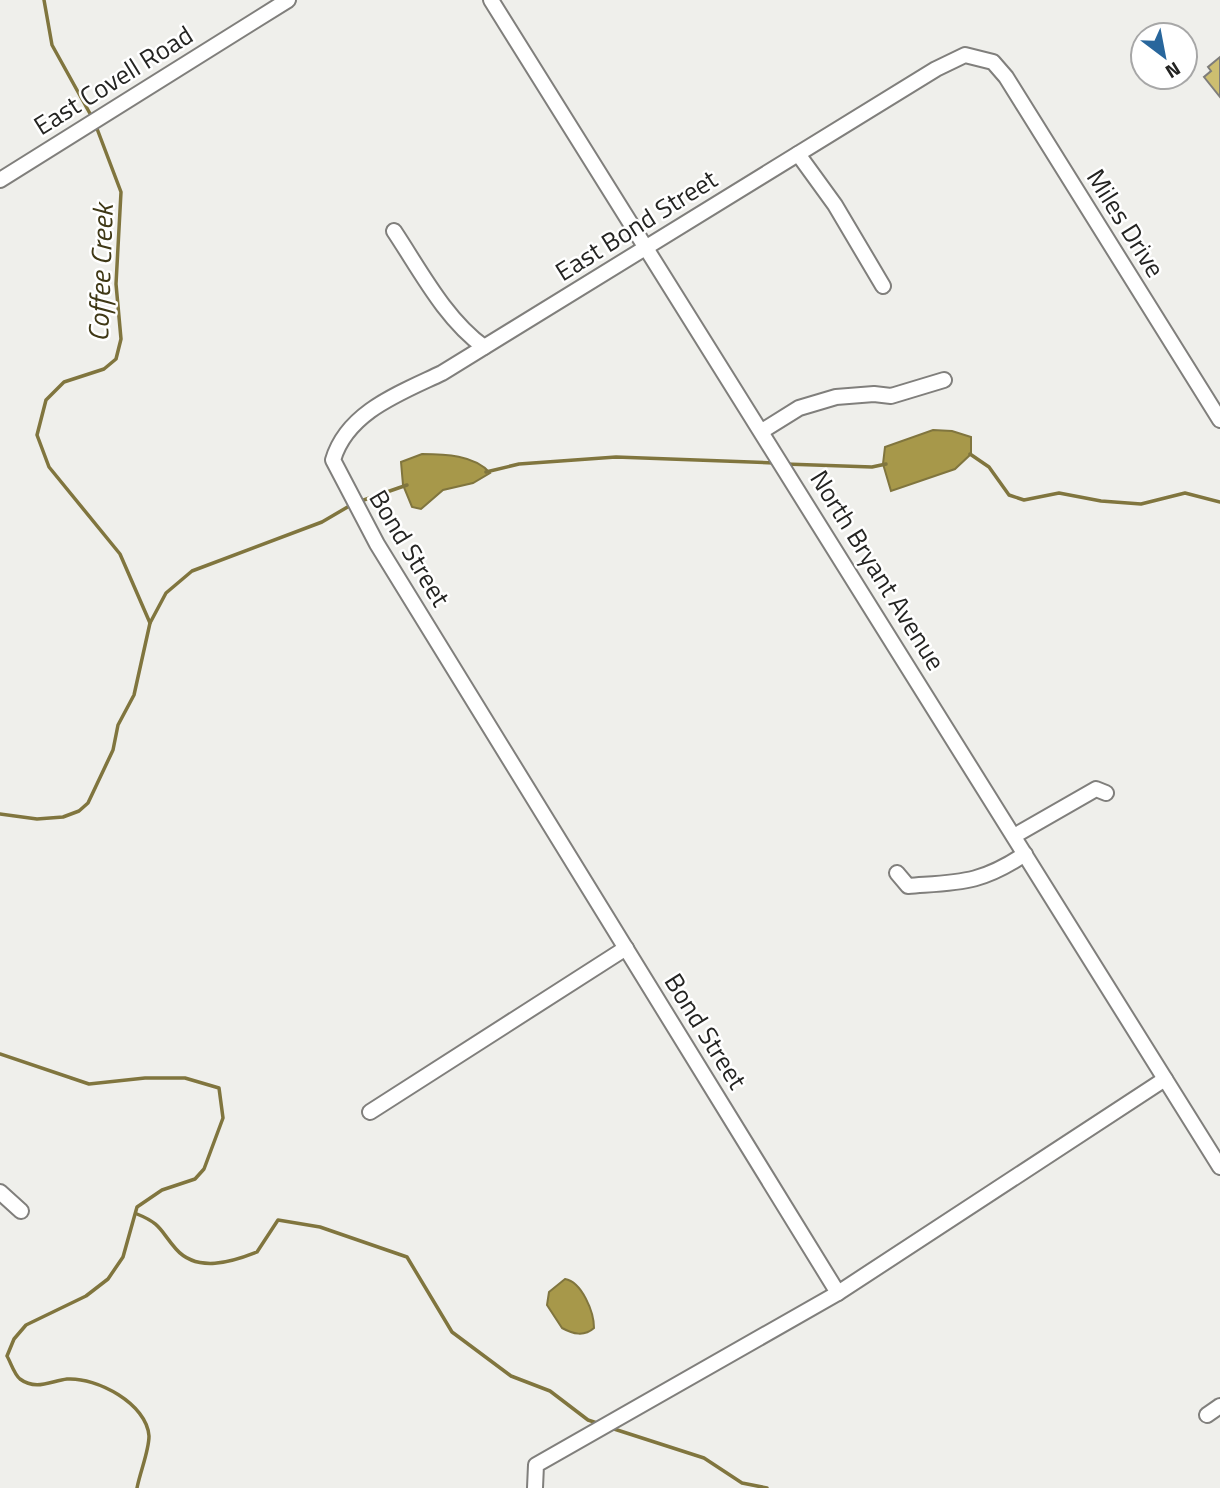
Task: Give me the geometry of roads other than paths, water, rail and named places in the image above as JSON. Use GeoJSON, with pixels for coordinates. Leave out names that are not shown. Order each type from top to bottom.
{"type":"FeatureCollection","features":[{"type":"Feature","properties":{"kind":"street","name":"East Covell Road"},"geometry":{"type":"LineString","coordinates":[[0,180],[288,0]]}},
{"type":"Feature","properties":{"kind":"street","name":"North Bryant Avenue"},"geometry":{"type":"LineString","coordinates":[[491,0],[1220,1167]]}},
{"type":"Feature","properties":{"kind":"street","name":"East Bond Street"},"geometry":{"type":"LineString","coordinates":[[333,460],[339,441],[350,426],[392,396],[442,373],[936,69],[965,55],[983,58]]}},
{"type":"Feature","properties":{"kind":"street","name":"Miles Drive"},"geometry":{"type":"LineString","coordinates":[[983,58],[993,62],[1006,77],[1220,420]]}},
{"type":"Feature","properties":{"kind":"street"},"geometry":{"type":"LineString","coordinates":[[798,154],[835,205],[883,286]]}},
{"type":"Feature","properties":{"kind":"street"},"geometry":{"type":"LineString","coordinates":[[394,230],[438,297],[467,333],[484,347]]}},
{"type":"Feature","properties":{"kind":"street"},"geometry":{"type":"LineString","coordinates":[[762,430],[799,408],[836,397],[874,394],[891,396],[944,380]]}},
{"type":"Feature","properties":{"kind":"street","name":"Bond Street"},"geometry":{"type":"LineString","coordinates":[[333,460],[377,544],[838,1293]]}},
{"type":"Feature","properties":{"kind":"street"},"geometry":{"type":"LineString","coordinates":[[1014,835],[1096,789],[1106,793]]}},
{"type":"Feature","properties":{"kind":"street"},"geometry":{"type":"LineString","coordinates":[[897,873],[908,886],[965,883],[993,873],[1025,853]]}},
{"type":"Feature","properties":{"kind":"street"},"geometry":{"type":"LineString","coordinates":[[370,1112],[626,948]]}},
{"type":"Feature","properties":{"kind":"street"},"geometry":{"type":"LineString","coordinates":[[535,1488],[536,1465],[838,1293],[1165,1079]]}},
{"type":"Feature","properties":{"kind":"street"},"geometry":{"type":"LineString","coordinates":[[0,1192],[21,1211]]}},
{"type":"Feature","properties":{"kind":"street"},"geometry":{"type":"LineString","coordinates":[[1207,1415],[1220,1406]]}},
{"type":"Feature","properties":{"kind":"waterway","name":"Coffee Creek"},"geometry":{"type":"LineString","coordinates":[[44,0],[52,45],[93,119]]}},
{"type":"Feature","properties":{"kind":"waterway","name":"Coffee Creek"},"geometry":{"type":"LineString","coordinates":[[0,814],[37,819],[63,817],[79,811],[88,803],[113,750],[118,725],[134,695],[150,623],[120,554],[49,467],[37,435],[46,400],[64,382],[104,369],[116,359],[121,339],[116,284],[121,192],[96,126]]}},
{"type":"Feature","properties":{"kind":"waterway"},"geometry":{"type":"LineString","coordinates":[[970,454],[989,467],[1009,495],[1024,500],[1059,493],[1101,501],[1141,504],[1185,493],[1220,502]]}},
{"type":"Feature","properties":{"kind":"waterway"},"geometry":{"type":"LineString","coordinates":[[486,472],[519,464],[616,457],[774,463]]}},
{"type":"Feature","properties":{"kind":"waterway"},"geometry":{"type":"LineString","coordinates":[[785,464],[872,467],[886,464]]}},
{"type":"Feature","properties":{"kind":"waterway"},"geometry":{"type":"LineString","coordinates":[[358,502],[407,485]]}},
{"type":"Feature","properties":{"kind":"waterway"},"geometry":{"type":"LineString","coordinates":[[150,623],[166,593],[192,571],[322,522],[351,505]]}},
{"type":"Feature","properties":{"kind":"waterway","name":"Coffee Creek"},"geometry":{"type":"LineString","coordinates":[[0,1054],[89,1084],[145,1078],[185,1078],[219,1088],[223,1118],[204,1169],[195,1179],[162,1190],[137,1207],[123,1257],[108,1279],[86,1296],[26,1325],[14,1339],[7,1356],[16,1374],[26,1383],[38,1385],[67,1379],[92,1383],[118,1395],[140,1413],[149,1436],[137,1488]]}},
{"type":"Feature","properties":{"kind":"waterway"},"geometry":{"type":"LineString","coordinates":[[137,1214],[156,1225],[184,1256],[204,1263],[226,1262],[257,1252],[278,1220],[320,1227],[407,1257],[452,1332],[511,1376],[550,1391],[588,1420],[600,1424]]}},
{"type":"Feature","properties":{"kind":"waterway"},"geometry":{"type":"LineString","coordinates":[[611,1428],[704,1458],[742,1483],[767,1488]]}}]}
